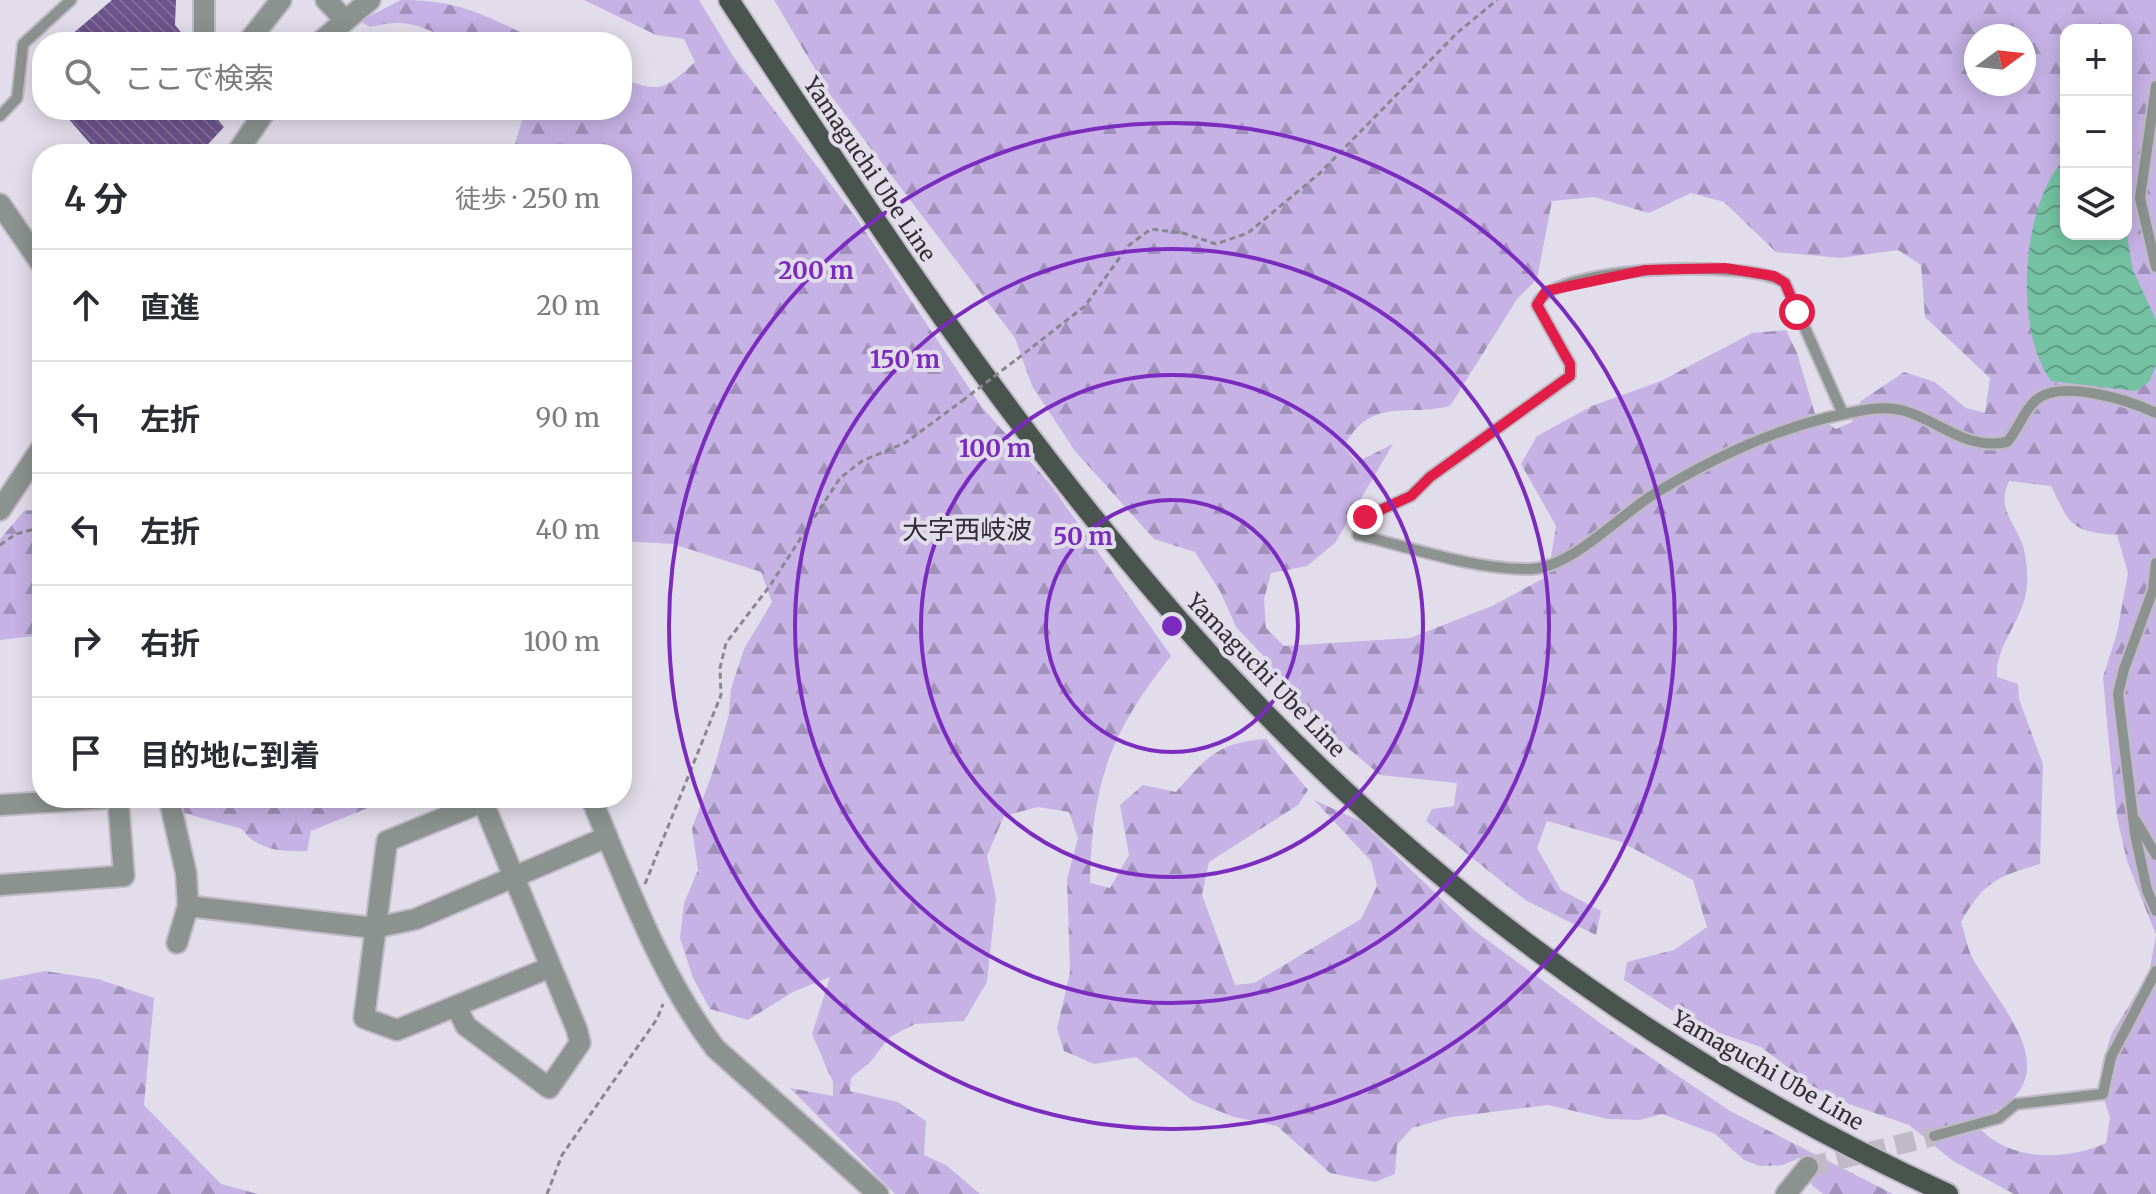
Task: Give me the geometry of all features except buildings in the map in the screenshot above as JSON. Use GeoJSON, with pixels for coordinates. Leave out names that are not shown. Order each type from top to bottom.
{"type":"FeatureCollection","features":[{"type":"Feature","properties":{"kind":"main road","name":"Yamaguchi Ube Line"},"geometry":{"type":"LineString","coordinates":[[729,0],[842,171],[1005,405],[1179,621],[1326,773],[1488,914],[1608,1001],[1733,1083],[1836,1141],[1948,1194]]}},
{"type":"Feature","properties":{"kind":"street"},"geometry":{"type":"LineString","coordinates":[[204,0],[204,32]]}},
{"type":"Feature","properties":{"kind":"street"},"geometry":{"type":"LineString","coordinates":[[256,32],[281,0]]}},
{"type":"Feature","properties":{"kind":"street"},"geometry":{"type":"LineString","coordinates":[[326,0],[345,20]]}},
{"type":"Feature","properties":{"kind":"street"},"geometry":{"type":"LineString","coordinates":[[331,32],[370,0]]}},
{"type":"Feature","properties":{"kind":"street"},"geometry":{"type":"LineString","coordinates":[[243,144],[259,120]]}},
{"type":"Feature","properties":{"kind":"street"},"geometry":{"type":"LineString","coordinates":[[0,204],[32,250]]}},
{"type":"Feature","properties":{"kind":"street"},"geometry":{"type":"LineString","coordinates":[[0,510],[32,462]]}},
{"type":"Feature","properties":{"kind":"street"},"geometry":{"type":"LineString","coordinates":[[0,805],[32,803]]}},
{"type":"Feature","properties":{"kind":"street"},"geometry":{"type":"LineString","coordinates":[[0,885],[124,876],[119,808]]}},
{"type":"Feature","properties":{"kind":"street"},"geometry":{"type":"LineString","coordinates":[[171,808],[186,873],[188,906],[177,943]]}},
{"type":"Feature","properties":{"kind":"street"},"geometry":{"type":"LineString","coordinates":[[468,808],[387,841],[364,1018],[397,1030],[551,967]]}},
{"type":"Feature","properties":{"kind":"street"},"geometry":{"type":"LineString","coordinates":[[456,1006],[466,1026],[549,1088],[580,1043],[485,808]]}},
{"type":"Feature","properties":{"kind":"street"},"geometry":{"type":"LineString","coordinates":[[595,808],[671,982],[715,1048],[878,1194]]}},
{"type":"Feature","properties":{"kind":"street"},"geometry":{"type":"LineString","coordinates":[[188,906],[374,928],[416,919],[607,837]]}},
{"type":"Feature","properties":{"kind":"street"},"geometry":{"type":"LineString","coordinates":[[1786,1194],[1808,1167]]}},
{"type":"Feature","properties":{"kind":"lane"},"geometry":{"type":"LineString","coordinates":[[36,32],[71,0]]}},
{"type":"Feature","properties":{"kind":"lane"},"geometry":{"type":"LineString","coordinates":[[0,116],[17,98],[23,44],[32,36]]}},
{"type":"Feature","properties":{"kind":"lane"},"geometry":{"type":"LineString","coordinates":[[2156,86],[2140,198],[2156,267]]}},
{"type":"Feature","properties":{"kind":"lane"},"geometry":{"type":"LineString","coordinates":[[1843,414],[1785,283],[1774,276],[1725,268],[1685,267],[1646,270],[1562,286],[1546,291],[1537,305],[1570,364],[1570,376],[1430,477],[1411,496],[1365,517],[1358,535],[1492,566],[1532,569],[1556,564],[1651,496],[1689,473],[1729,454],[1843,414],[1884,408],[1903,411],[1985,446],[2007,442],[2032,403],[2044,393],[2058,390],[2102,396],[2156,413]]}},
{"type":"Feature","properties":{"kind":"lane"},"geometry":{"type":"LineString","coordinates":[[2156,563],[2153,590],[2118,694],[2132,812],[2147,890],[2156,911]]}},
{"type":"Feature","properties":{"kind":"lane"},"geometry":{"type":"LineString","coordinates":[[2132,812],[2156,855]]}},
{"type":"Feature","properties":{"kind":"lane"},"geometry":{"type":"LineString","coordinates":[[1934,1136],[1999,1118],[2016,1104],[2042,1098],[2103,1094],[2111,1057],[2156,971]]}},
{"type":"Feature","properties":{"kind":"path"},"geometry":{"type":"LineString","coordinates":[[643,889],[721,695],[720,668],[726,643],[769,587],[840,478],[862,461],[905,443],[1085,306],[1128,246],[1151,229],[1183,233],[1216,244],[1248,233],[1320,173],[1457,33],[1497,0]]}},
{"type":"Feature","properties":{"kind":"path"},"geometry":{"type":"LineString","coordinates":[[0,545],[16,534],[32,530]]}},
{"type":"Feature","properties":{"kind":"path"},"geometry":{"type":"LineString","coordinates":[[547,1194],[562,1155],[657,1019],[671,982]]}},
{"type":"Feature","properties":{"kind":"green space"},"geometry":{"type":"Polygon","coordinates":[[[401,0],[423,1],[474,12],[519,32],[433,32],[398,23],[370,27],[360,21],[401,0]]]}},
{"type":"Feature","properties":{"kind":"green space"},"geometry":{"type":"Polygon","coordinates":[[[584,0],[699,0],[733,56],[857,219],[981,406],[1051,485],[1171,656],[1132,710],[1108,762],[1095,817],[1090,883],[1110,888],[1129,855],[1120,805],[1143,785],[1176,792],[1205,761],[1224,748],[1266,739],[1308,790],[1298,805],[1209,862],[1202,895],[1235,985],[1254,983],[1361,919],[1377,886],[1371,861],[1314,800],[1360,821],[1475,931],[1607,1028],[1730,1111],[1893,1194],[1823,1194],[1811,1184],[1808,1160],[1799,1158],[1783,1165],[1760,1166],[1744,1160],[1715,1134],[1662,1114],[1640,1120],[1608,1119],[1548,1105],[1451,1117],[1412,1128],[1397,1145],[1395,1174],[1375,1182],[1330,1173],[1277,1126],[1234,1117],[1193,1101],[1136,1057],[1094,1064],[1064,1051],[1057,1029],[1070,972],[1067,879],[1078,838],[1069,812],[1038,807],[1004,816],[987,856],[996,898],[987,982],[964,1021],[915,1024],[890,1037],[871,1061],[851,1078],[850,1091],[898,1102],[926,1121],[924,1155],[946,1165],[980,1194],[895,1194],[790,1088],[833,1096],[833,1082],[812,1034],[830,977],[793,992],[748,1020],[710,1009],[693,978],[680,938],[684,903],[698,870],[692,829],[714,768],[729,714],[731,689],[744,649],[772,602],[761,572],[673,544],[632,542],[632,144],[515,144],[522,120],[632,120],[632,81],[645,86],[662,86],[695,62],[684,39],[656,35],[584,0]]]}},
{"type":"Feature","properties":{"kind":"green space"},"geometry":{"type":"Polygon","coordinates":[[[774,0],[2156,0],[2156,935],[2156,1194],[2014,1194],[1953,1161],[1909,1125],[1849,1104],[1815,1088],[1761,1047],[1695,1025],[1624,980],[1627,962],[1674,950],[1707,927],[1693,880],[1621,842],[1547,821],[1537,848],[1561,890],[1601,911],[1596,935],[1525,900],[1426,821],[1432,809],[1454,806],[1457,783],[1380,775],[1281,692],[1271,664],[1236,627],[1220,591],[1195,552],[1154,539],[1075,451],[1032,386],[1015,338],[831,96],[774,0]],[[1691,193],[1649,213],[1594,197],[1552,201],[1537,279],[1517,299],[1450,406],[1378,415],[1354,431],[1344,447],[1357,462],[1393,444],[1335,543],[1307,566],[1271,573],[1264,599],[1266,628],[1284,646],[1410,638],[1492,606],[1548,576],[1556,526],[1521,464],[1537,436],[1592,406],[1661,381],[1752,333],[1786,330],[1797,353],[1815,414],[1836,429],[1852,422],[1861,401],[1904,372],[1935,382],[1966,408],[1985,413],[1990,378],[1925,317],[1921,265],[1898,250],[1841,258],[1776,252],[1724,202],[1691,193]],[[2009,481],[2005,506],[2023,547],[2027,585],[2021,609],[2001,653],[1997,677],[2018,684],[2019,699],[2043,764],[2040,864],[1993,883],[1977,898],[1961,922],[1972,957],[2009,1015],[2026,1056],[2026,1076],[2017,1094],[1991,1114],[1973,1120],[1985,1134],[2017,1151],[2035,1154],[2072,1153],[2106,1143],[2110,1117],[2100,1088],[2102,1064],[2112,1033],[2149,973],[2156,935],[2127,861],[2117,817],[2103,677],[2117,633],[2128,573],[2117,535],[2081,529],[2074,524],[2051,486],[2009,481]]]}},
{"type":"Feature","properties":{"kind":"green space"},"geometry":{"type":"Polygon","coordinates":[[[25,510],[32,510],[32,636],[0,640],[0,539],[25,510]]]}},
{"type":"Feature","properties":{"kind":"green space"},"geometry":{"type":"Polygon","coordinates":[[[182,808],[368,808],[311,831],[307,851],[263,846],[242,829],[184,813],[182,808]]]}},
{"type":"Feature","properties":{"kind":"green space"},"geometry":{"type":"Polygon","coordinates":[[[45,971],[98,979],[154,998],[144,1105],[221,1184],[258,1194],[0,1194],[0,980],[45,971]]]}},
{"type":"Feature","properties":{"kind":"water"},"geometry":{"type":"Polygon","coordinates":[[[2060,165],[2060,240],[2128,240],[2133,270],[2156,320],[2156,365],[2149,382],[2136,391],[2051,381],[2039,358],[2031,331],[2027,267],[2039,205],[2060,165]]]}},
{"type":"Feature","properties":{"kind":"tunnel"},"geometry":{"type":"LineString","coordinates":[[1808,1167],[1934,1136]]}},
{"type":"Feature","properties":{"kind":"district","name":"大字西岐波"},"geometry":{"type":"Point","coordinates":[967,530]}},
{"type":"Feature","properties":{"kind":"route"},"geometry":{"type":"LineString","coordinates":[[1365,517],[1411,496],[1430,477],[1570,376],[1570,364],[1537,305],[1539,297],[1546,291],[1646,270],[1725,268],[1774,276],[1785,283],[1797,312]]}}]}
